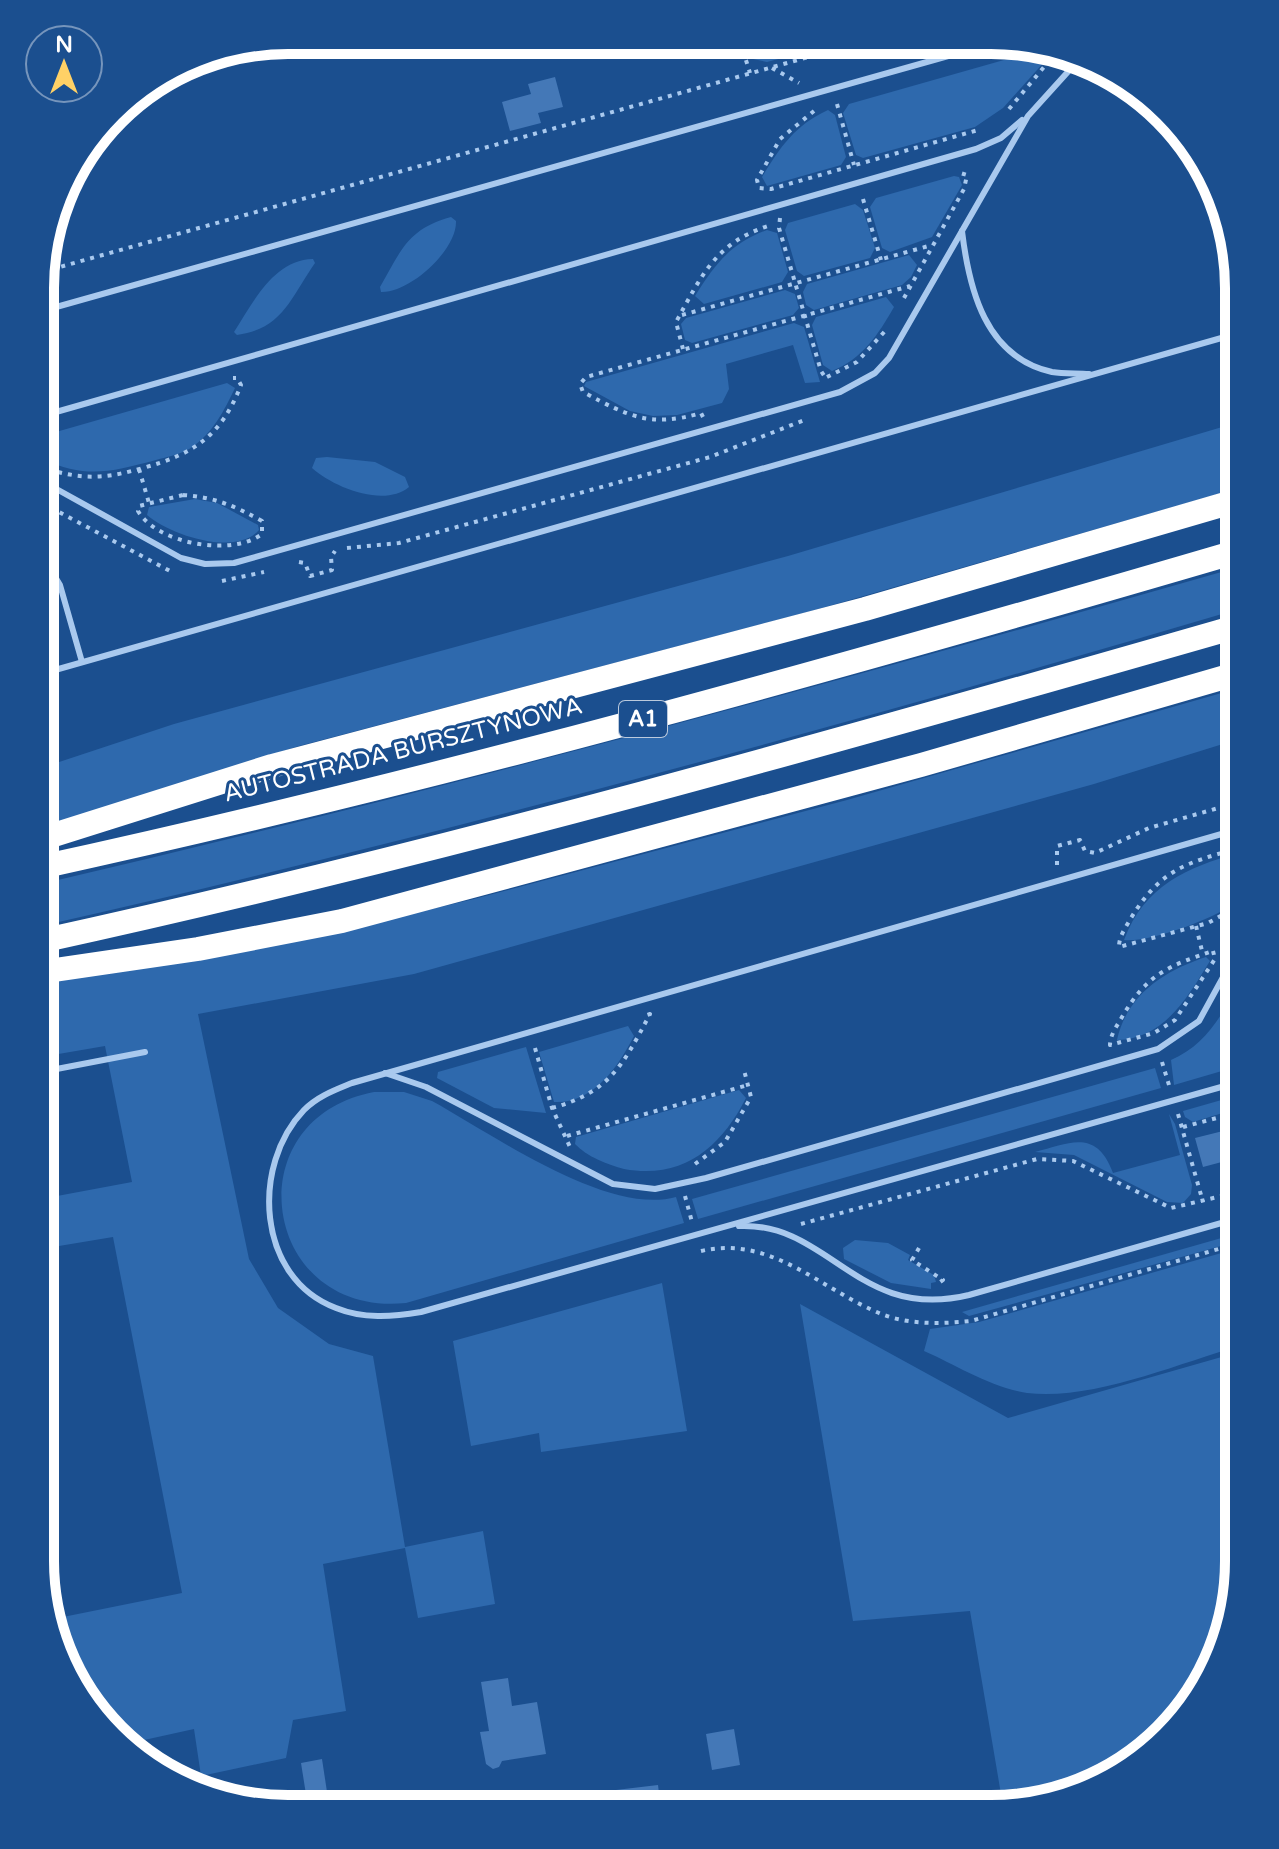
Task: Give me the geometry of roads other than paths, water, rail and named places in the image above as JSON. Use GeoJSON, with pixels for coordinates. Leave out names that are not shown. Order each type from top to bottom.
{"type":"FeatureCollection","features":[{"type":"Feature","properties":{"kind":"highway"},"geometry":{"type":"LineString","coordinates":[[54,835],[259,770],[850,614],[1225,504]]}},
{"type":"Feature","properties":{"kind":"highway","name":"AUTOSTRADA BURSZTYNOWA"},"geometry":{"type":"LineString","coordinates":[[54,864],[590,733],[958,634],[1225,555]]}},
{"type":"Feature","properties":{"kind":"highway"},"geometry":{"type":"LineString","coordinates":[[54,938],[161,915],[640,793],[1225,630]]}},
{"type":"Feature","properties":{"kind":"highway"},"geometry":{"type":"LineString","coordinates":[[54,970],[198,949],[342,921],[921,765],[1225,677]]}},
{"type":"Feature","properties":{"kind":"lane"},"geometry":{"type":"LineString","coordinates":[[54,308],[955,54]]}},
{"type":"Feature","properties":{"kind":"lane"},"geometry":{"type":"LineString","coordinates":[[54,413],[976,149],[1001,138],[1028,116],[1071,69]]}},
{"type":"Feature","properties":{"kind":"lane"},"geometry":{"type":"LineString","coordinates":[[54,488],[181,558],[205,564],[234,563],[840,392],[875,373],[889,358],[1028,116]]}},
{"type":"Feature","properties":{"kind":"lane"},"geometry":{"type":"LineString","coordinates":[[962,231],[969,280],[977,306],[1003,344],[1051,371],[1095,375]]}},
{"type":"Feature","properties":{"kind":"lane"},"geometry":{"type":"LineString","coordinates":[[54,670],[1225,337]]}},
{"type":"Feature","properties":{"kind":"lane"},"geometry":{"type":"LineString","coordinates":[[54,575],[60,585],[82,662]]}},
{"type":"Feature","properties":{"kind":"lane"},"geometry":{"type":"LineString","coordinates":[[1224,1086],[421,1312],[366,1316],[334,1308],[296,1279],[281,1259],[270,1214],[269,1182],[277,1151],[305,1109],[324,1095],[384,1073],[1225,833]]}},
{"type":"Feature","properties":{"kind":"lane"},"geometry":{"type":"LineString","coordinates":[[384,1073],[426,1087],[613,1184],[655,1189],[682,1185],[1158,1049],[1199,1021],[1224,975]]}},
{"type":"Feature","properties":{"kind":"lane"},"geometry":{"type":"LineString","coordinates":[[54,1070],[145,1052]]}},
{"type":"Feature","properties":{"kind":"lane"},"geometry":{"type":"LineString","coordinates":[[728,1227],[758,1225],[779,1231],[871,1285],[902,1298],[939,1301],[1224,1222]]}}]}
